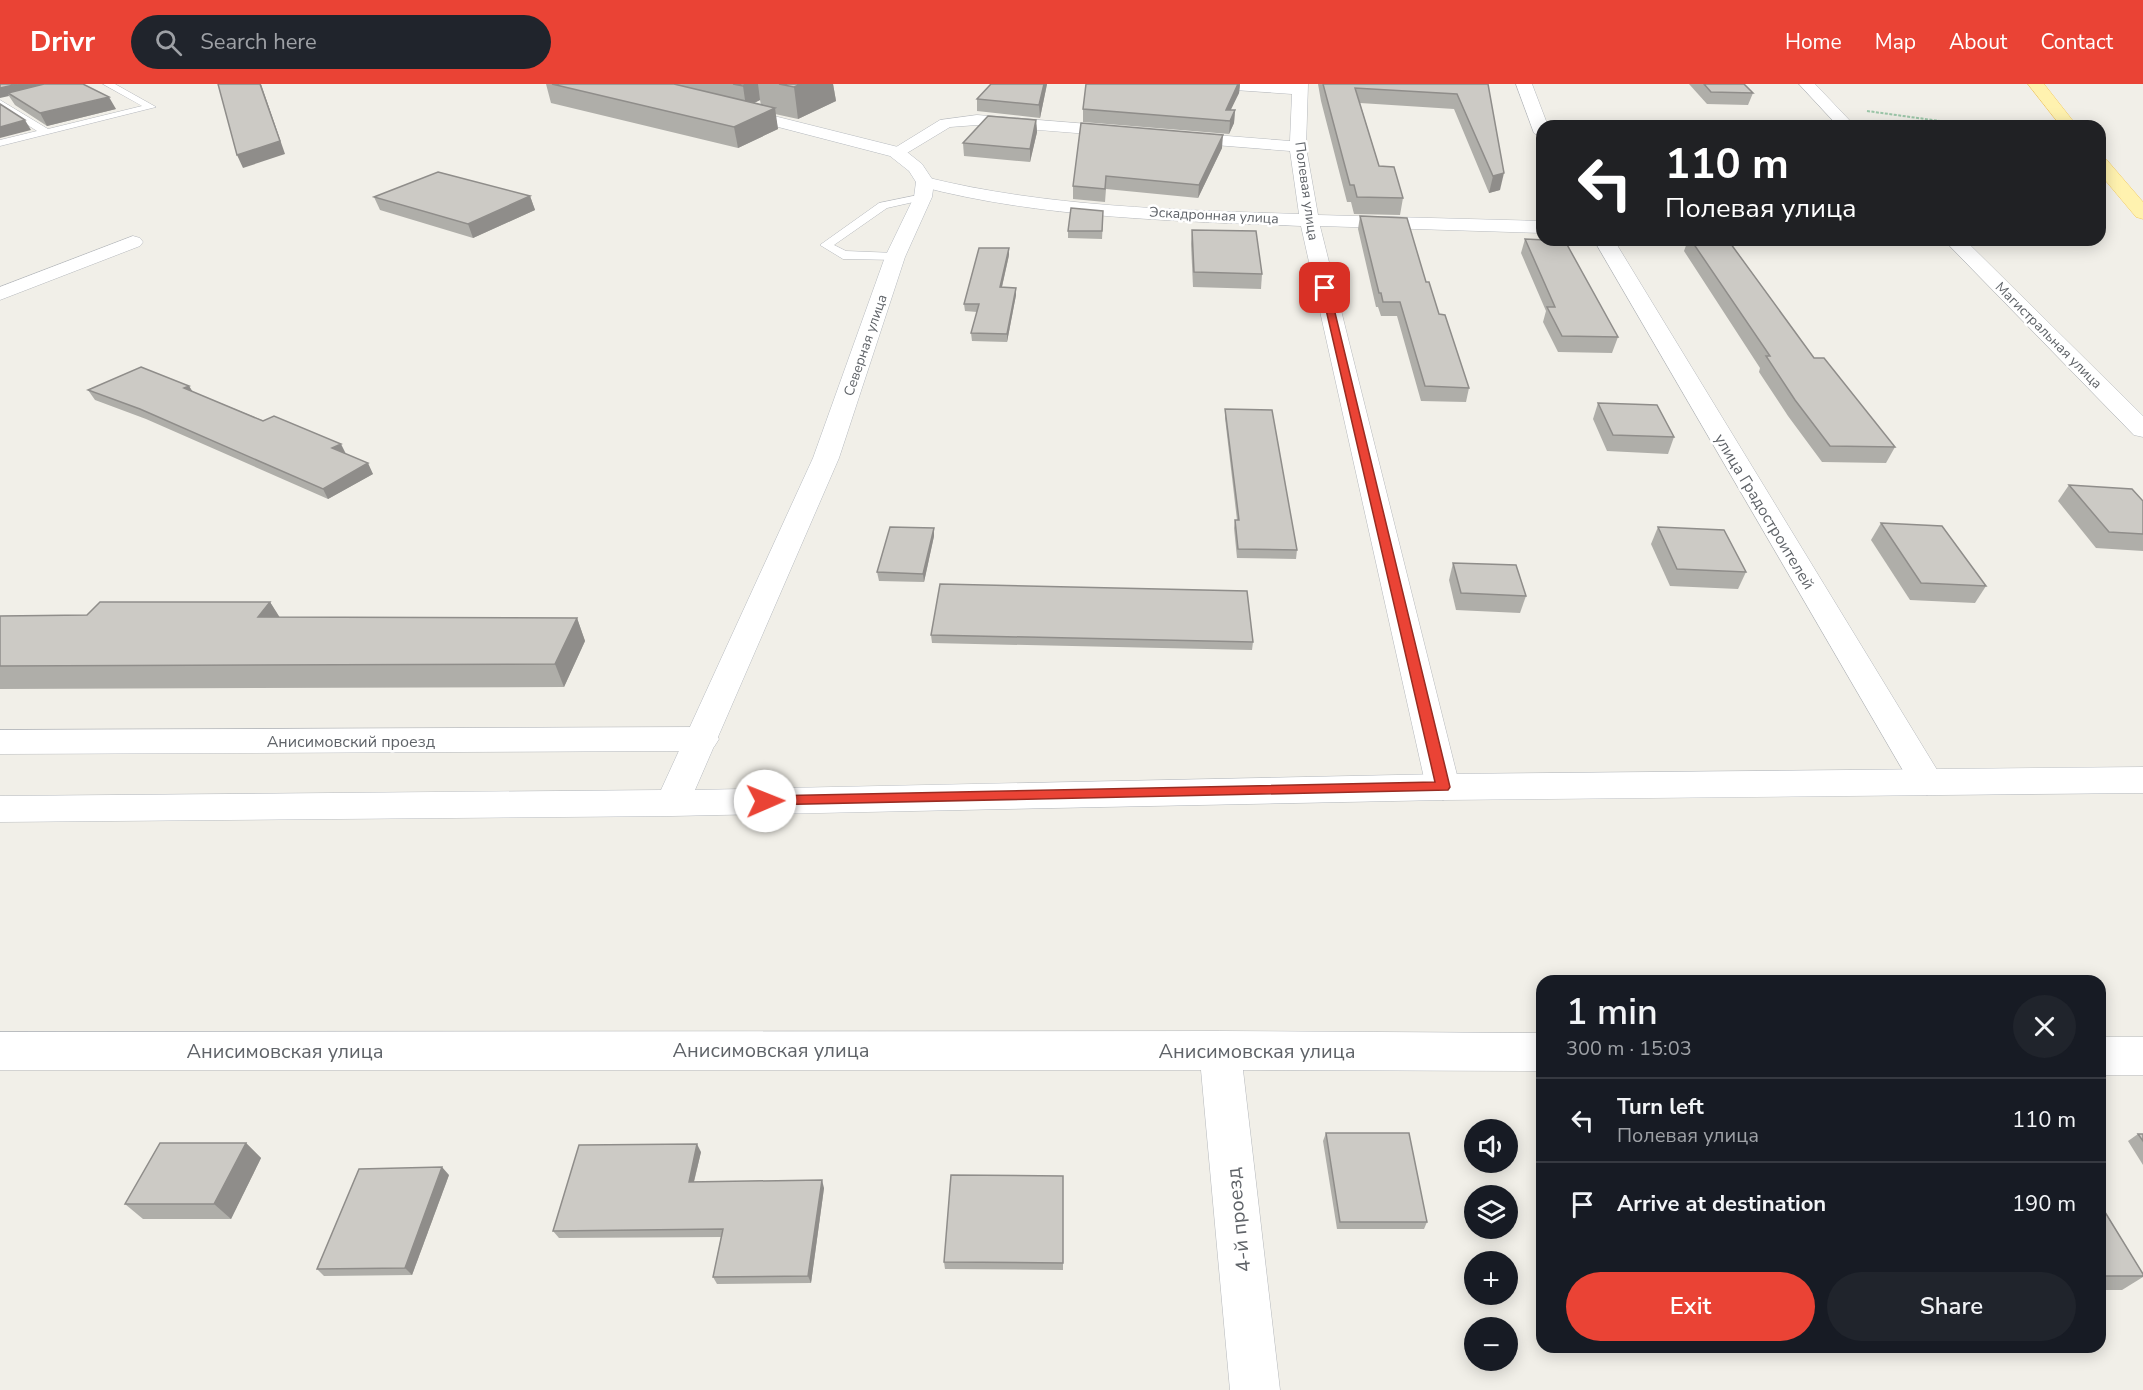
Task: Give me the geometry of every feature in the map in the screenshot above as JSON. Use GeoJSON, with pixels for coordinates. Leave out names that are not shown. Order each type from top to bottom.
{"type":"FeatureCollection","features":[{"type":"Feature","properties":{"kind":"main road"},"geometry":{"type":"LineString","coordinates":[[2036,84],[2064,120]]}},
{"type":"Feature","properties":{"kind":"main road"},"geometry":{"type":"LineString","coordinates":[[2106,170],[2143,213]]}},
{"type":"Feature","properties":{"kind":"street"},"geometry":{"type":"LineString","coordinates":[[1220,84],[1300,87]]}},
{"type":"Feature","properties":{"kind":"street"},"geometry":{"type":"LineString","coordinates":[[1524,84],[1537,120]]}},
{"type":"Feature","properties":{"kind":"street"},"geometry":{"type":"LineString","coordinates":[[1807,84],[1841,120]]}},
{"type":"Feature","properties":{"kind":"street","name":"Полевая улица"},"geometry":{"type":"LineString","coordinates":[[1300,87],[1298,147],[1309,220],[1443,787]]}},
{"type":"Feature","properties":{"kind":"street"},"geometry":{"type":"LineString","coordinates":[[721,108],[896,152],[916,168],[924,190]]}},
{"type":"Feature","properties":{"kind":"street"},"geometry":{"type":"LineString","coordinates":[[896,152],[946,123],[977,120],[1298,147]]}},
{"type":"Feature","properties":{"kind":"street","name":"Эскадронная улица"},"geometry":{"type":"LineString","coordinates":[[924,190],[1158,213],[1536,227]]}},
{"type":"Feature","properties":{"kind":"street","name":"Северная улица"},"geometry":{"type":"LineString","coordinates":[[672,803],[826,458],[895,258],[924,190]]}},
{"type":"Feature","properties":{"kind":"street"},"geometry":{"type":"LineString","coordinates":[[0,294],[133,242]]}},
{"type":"Feature","properties":{"kind":"street","name":"улица Градостроителей"},"geometry":{"type":"LineString","coordinates":[[1608,246],[1927,782]]}},
{"type":"Feature","properties":{"kind":"street","name":"Магистральная улица"},"geometry":{"type":"LineString","coordinates":[[1960,246],[2143,430]]}},
{"type":"Feature","properties":{"kind":"street","name":"Анисимовский проезд"},"geometry":{"type":"LineString","coordinates":[[0,742],[702,739]]}},
{"type":"Feature","properties":{"kind":"street"},"geometry":{"type":"LineString","coordinates":[[0,809],[672,803],[1443,787],[2143,780]]}},
{"type":"Feature","properties":{"kind":"street","name":"4-й проезд"},"geometry":{"type":"LineString","coordinates":[[1220,1050],[1255,1390]]}},
{"type":"Feature","properties":{"kind":"street","name":"Анисимовская улица"},"geometry":{"type":"LineString","coordinates":[[0,1051],[1536,1052]]}},
{"type":"Feature","properties":{"kind":"street"},"geometry":{"type":"LineString","coordinates":[[2106,1056],[2143,1056]]}},
{"type":"Feature","properties":{"kind":"lane"},"geometry":{"type":"LineString","coordinates":[[0,143],[151,107],[108,84]]}},
{"type":"Feature","properties":{"kind":"lane"},"geometry":{"type":"LineString","coordinates":[[4,102],[46,132]]}},
{"type":"Feature","properties":{"kind":"lane"},"geometry":{"type":"LineString","coordinates":[[743,113],[764,104]]}},
{"type":"Feature","properties":{"kind":"lane"},"geometry":{"type":"LineString","coordinates":[[895,258],[843,255],[826,245],[883,205],[924,190]]}},
{"type":"Feature","properties":{"kind":"path"},"geometry":{"type":"LineString","coordinates":[[1827,105],[1933,120]]}},
{"type":"Feature","properties":{"kind":"building"},"geometry":{"type":"Polygon","coordinates":[[[0,84],[18,84],[0,88],[0,84]]]}},
{"type":"Feature","properties":{"kind":"building"},"geometry":{"type":"Polygon","coordinates":[[[44,84],[83,84],[109,97],[40,113],[8,93],[44,84]]]}},
{"type":"Feature","properties":{"kind":"building"},"geometry":{"type":"Polygon","coordinates":[[[218,84],[260,84],[280,141],[237,155],[218,84]]]}},
{"type":"Feature","properties":{"kind":"building"},"geometry":{"type":"Polygon","coordinates":[[[552,84],[674,84],[775,108],[734,127],[552,84]]]}},
{"type":"Feature","properties":{"kind":"building"},"geometry":{"type":"Polygon","coordinates":[[[779,84],[801,84],[794,87],[779,84]]]}},
{"type":"Feature","properties":{"kind":"building"},"geometry":{"type":"Polygon","coordinates":[[[991,84],[1044,84],[1039,105],[977,99],[991,84]]]}},
{"type":"Feature","properties":{"kind":"building"},"geometry":{"type":"Polygon","coordinates":[[[1086,84],[1238,84],[1226,110],[1235,110],[1230,121],[1083,109],[1086,84]]]}},
{"type":"Feature","properties":{"kind":"building"},"geometry":{"type":"Polygon","coordinates":[[[1323,84],[1488,84],[1504,173],[1493,176],[1457,94],[1355,88],[1379,166],[1394,167],[1403,198],[1357,197],[1354,185],[1350,185],[1323,84]]]}},
{"type":"Feature","properties":{"kind":"building"},"geometry":{"type":"Polygon","coordinates":[[[1704,84],[1744,84],[1753,93],[1711,92],[1704,84]]]}},
{"type":"Feature","properties":{"kind":"building"},"geometry":{"type":"Polygon","coordinates":[[[0,104],[25,120],[0,127],[0,104]]]}},
{"type":"Feature","properties":{"kind":"building"},"geometry":{"type":"Polygon","coordinates":[[[988,116],[1036,120],[1030,149],[963,143],[988,116]]]}},
{"type":"Feature","properties":{"kind":"building"},"geometry":{"type":"Polygon","coordinates":[[[1081,123],[1223,135],[1199,185],[1106,176],[1105,189],[1073,186],[1081,123]]]}},
{"type":"Feature","properties":{"kind":"building"},"geometry":{"type":"Polygon","coordinates":[[[438,172],[530,196],[468,224],[374,197],[438,172]]]}},
{"type":"Feature","properties":{"kind":"building"},"geometry":{"type":"Polygon","coordinates":[[[1071,208],[1103,211],[1102,231],[1068,231],[1071,208]]]}},
{"type":"Feature","properties":{"kind":"building"},"geometry":{"type":"Polygon","coordinates":[[[1360,216],[1407,218],[1426,282],[1429,282],[1439,314],[1445,315],[1469,388],[1425,386],[1400,302],[1383,302],[1381,293],[1379,293],[1360,216]]]}},
{"type":"Feature","properties":{"kind":"building"},"geometry":{"type":"Polygon","coordinates":[[[1192,230],[1256,231],[1262,274],[1194,272],[1192,230]]]}},
{"type":"Feature","properties":{"kind":"building"},"geometry":{"type":"Polygon","coordinates":[[[1525,239],[1536,240],[1536,246],[1568,246],[1618,337],[1562,336],[1547,307],[1555,307],[1525,239]]]}},
{"type":"Feature","properties":{"kind":"building"},"geometry":{"type":"Polygon","coordinates":[[[1695,246],[1732,246],[1814,358],[1824,358],[1895,447],[1830,446],[1795,400],[1766,356],[1770,356],[1695,246]]]}},
{"type":"Feature","properties":{"kind":"building"},"geometry":{"type":"Polygon","coordinates":[[[979,248],[1009,248],[1000,287],[1016,288],[1007,334],[971,333],[979,304],[964,304],[979,248]]]}},
{"type":"Feature","properties":{"kind":"building"},"geometry":{"type":"Polygon","coordinates":[[[141,367],[189,386],[184,388],[263,421],[274,416],[341,444],[332,448],[368,463],[323,489],[140,409],[88,390],[141,367]]]}},
{"type":"Feature","properties":{"kind":"building"},"geometry":{"type":"Polygon","coordinates":[[[1598,403],[1657,405],[1674,437],[1613,435],[1598,403]]]}},
{"type":"Feature","properties":{"kind":"building"},"geometry":{"type":"Polygon","coordinates":[[[1225,409],[1272,410],[1297,550],[1238,549],[1235,520],[1239,520],[1225,409]]]}},
{"type":"Feature","properties":{"kind":"building"},"geometry":{"type":"Polygon","coordinates":[[[2069,485],[2132,489],[2143,501],[2143,534],[2109,532],[2069,485]]]}},
{"type":"Feature","properties":{"kind":"building"},"geometry":{"type":"Polygon","coordinates":[[[1881,523],[1942,526],[1986,586],[1921,583],[1881,523]]]}},
{"type":"Feature","properties":{"kind":"building"},"geometry":{"type":"Polygon","coordinates":[[[890,527],[934,528],[923,574],[877,572],[890,527]]]}},
{"type":"Feature","properties":{"kind":"building"},"geometry":{"type":"Polygon","coordinates":[[[1658,527],[1724,530],[1746,572],[1677,569],[1658,527]]]}},
{"type":"Feature","properties":{"kind":"building"},"geometry":{"type":"Polygon","coordinates":[[[1453,563],[1516,565],[1526,596],[1461,593],[1453,563]]]}},
{"type":"Feature","properties":{"kind":"building"},"geometry":{"type":"Polygon","coordinates":[[[940,584],[1247,591],[1253,642],[931,635],[940,584]]]}},
{"type":"Feature","properties":{"kind":"building"},"geometry":{"type":"Polygon","coordinates":[[[100,602],[270,602],[258,617],[577,618],[555,664],[0,666],[0,616],[87,615],[100,602]]]}},
{"type":"Feature","properties":{"kind":"building"},"geometry":{"type":"Polygon","coordinates":[[[1326,1133],[1409,1133],[1427,1222],[1340,1222],[1326,1133]]]}},
{"type":"Feature","properties":{"kind":"building"},"geometry":{"type":"Polygon","coordinates":[[[160,1143],[246,1143],[214,1204],[125,1204],[160,1143]]]}},
{"type":"Feature","properties":{"kind":"building"},"geometry":{"type":"Polygon","coordinates":[[[697,1144],[689,1182],[822,1180],[808,1276],[713,1277],[723,1229],[553,1231],[579,1145],[697,1144]]]}},
{"type":"Feature","properties":{"kind":"building"},"geometry":{"type":"Polygon","coordinates":[[[442,1167],[405,1268],[317,1269],[359,1169],[442,1167]]]}},
{"type":"Feature","properties":{"kind":"building"},"geometry":{"type":"Polygon","coordinates":[[[951,1175],[1063,1176],[1063,1263],[944,1262],[951,1175]]]}},
{"type":"Feature","properties":{"kind":"building"},"geometry":{"type":"Polygon","coordinates":[[[2106,1214],[2143,1274],[2143,1276],[2106,1276],[2106,1214]]]}},
{"type":"Feature","properties":{"kind":"route"},"geometry":{"type":"LineString","coordinates":[[765,801],[1443,787],[1325,288]]}}]}
